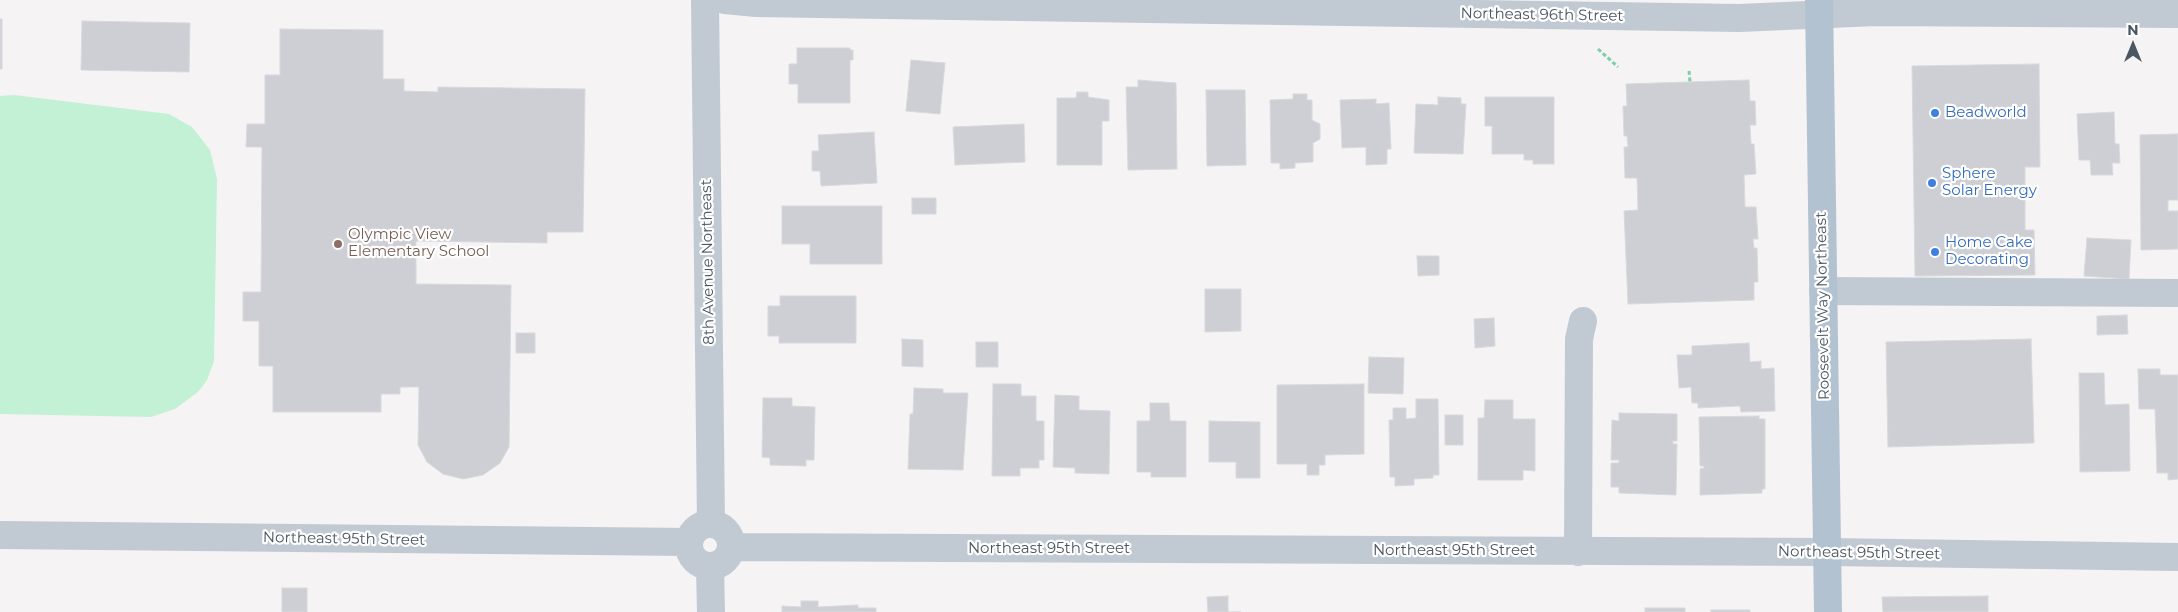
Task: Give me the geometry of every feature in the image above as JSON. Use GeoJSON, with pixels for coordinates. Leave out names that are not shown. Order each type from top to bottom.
{"type":"FeatureCollection","features":[{"type":"Feature","properties":{"kind":"main road","name":"Roosevelt Way Northeast"},"geometry":{"type":"LineString","coordinates":[[1819,7],[1828,612]]}},
{"type":"Feature","properties":{"kind":"street","name":"8th Avenue Northeast"},"geometry":{"type":"LineString","coordinates":[[705,0],[711,524]]}},
{"type":"Feature","properties":{"kind":"street","name":"Northeast 96th Street"},"geometry":{"type":"LineString","coordinates":[[725,0],[766,3],[1739,18],[1819,7],[1876,12],[2178,14]]}},
{"type":"Feature","properties":{"kind":"street"},"geometry":{"type":"LineString","coordinates":[[1823,291],[2178,293]]}},
{"type":"Feature","properties":{"kind":"street"},"geometry":{"type":"LineString","coordinates":[[1578,552],[1578,339],[1583,321]]}},
{"type":"Feature","properties":{"kind":"street"},"geometry":{"type":"LineString","coordinates":[[711,524],[726,531],[731,547],[728,557],[724,562],[710,567],[696,562],[689,549],[689,542],[696,530],[711,524]]}},
{"type":"Feature","properties":{"kind":"street","name":"Northeast 95th Street"},"geometry":{"type":"LineString","coordinates":[[0,535],[689,542]]}},
{"type":"Feature","properties":{"kind":"street","name":"Northeast 95th Street"},"geometry":{"type":"LineString","coordinates":[[731,547],[1828,552],[2178,557]]}},
{"type":"Feature","properties":{"kind":"street"},"geometry":{"type":"LineString","coordinates":[[710,567],[711,612]]}},
{"type":"Feature","properties":{"kind":"path"},"geometry":{"type":"LineString","coordinates":[[1689,71],[1690,82]]}},
{"type":"Feature","properties":{"kind":"green space"},"geometry":{"type":"Polygon","coordinates":[[[14,95],[169,114],[192,127],[210,150],[217,179],[214,361],[207,380],[199,391],[175,409],[151,417],[0,414],[0,96],[14,95]]]}},
{"type":"Feature","properties":{"kind":"building"},"geometry":{"type":"Polygon","coordinates":[[[0,19],[2,19],[2,69],[0,69],[0,19]]]}},
{"type":"Feature","properties":{"kind":"building"},"geometry":{"type":"Polygon","coordinates":[[[82,21],[190,23],[189,72],[81,70],[82,21]]]}},
{"type":"Feature","properties":{"kind":"building"},"geometry":{"type":"Polygon","coordinates":[[[280,29],[383,30],[383,79],[404,79],[404,91],[438,92],[438,87],[585,89],[583,232],[547,232],[547,243],[416,241],[416,284],[511,285],[509,447],[500,463],[483,475],[463,479],[443,474],[427,462],[418,445],[419,387],[400,387],[400,394],[381,394],[381,412],[273,412],[273,366],[259,366],[259,321],[243,321],[243,292],[261,292],[262,147],[246,147],[247,124],[265,124],[265,75],[280,75],[280,29]]]}},
{"type":"Feature","properties":{"kind":"building"},"geometry":{"type":"Polygon","coordinates":[[[797,48],[850,48],[850,50],[853,50],[853,60],[850,60],[850,103],[798,103],[798,84],[789,84],[789,64],[797,64],[797,48]]]}},
{"type":"Feature","properties":{"kind":"building"},"geometry":{"type":"Polygon","coordinates":[[[911,60],[945,63],[940,114],[906,111],[911,60]]]}},
{"type":"Feature","properties":{"kind":"building"},"geometry":{"type":"Polygon","coordinates":[[[2039,64],[2040,167],[2025,167],[2025,230],[2034,230],[2035,275],[1915,276],[1912,66],[2039,64]]]}},
{"type":"Feature","properties":{"kind":"building"},"geometry":{"type":"Polygon","coordinates":[[[1138,80],[1176,83],[1177,169],[1128,170],[1126,87],[1138,87],[1138,80]]]}},
{"type":"Feature","properties":{"kind":"building"},"geometry":{"type":"Polygon","coordinates":[[[1749,80],[1750,101],[1755,101],[1756,125],[1750,125],[1751,144],[1754,144],[1756,174],[1744,175],[1745,207],[1756,207],[1758,239],[1753,239],[1754,248],[1757,248],[1758,282],[1754,282],[1754,300],[1628,304],[1624,211],[1638,210],[1637,178],[1625,178],[1624,147],[1628,147],[1627,136],[1624,136],[1623,106],[1627,106],[1626,84],[1749,80]]]}},
{"type":"Feature","properties":{"kind":"building"},"geometry":{"type":"Polygon","coordinates":[[[1206,90],[1245,90],[1246,165],[1207,166],[1206,90]]]}},
{"type":"Feature","properties":{"kind":"building"},"geometry":{"type":"Polygon","coordinates":[[[1077,92],[1088,92],[1088,97],[1109,100],[1109,121],[1102,121],[1102,165],[1057,165],[1057,98],[1076,98],[1077,92]]]}},
{"type":"Feature","properties":{"kind":"building"},"geometry":{"type":"Polygon","coordinates":[[[1293,94],[1307,94],[1307,100],[1312,100],[1312,120],[1320,124],[1320,139],[1313,143],[1313,162],[1295,163],[1295,168],[1280,169],[1280,163],[1271,163],[1270,100],[1293,99],[1293,94]]]}},
{"type":"Feature","properties":{"kind":"building"},"geometry":{"type":"Polygon","coordinates":[[[1438,97],[1461,98],[1461,104],[1466,104],[1463,154],[1414,153],[1416,104],[1438,105],[1438,97]]]}},
{"type":"Feature","properties":{"kind":"building"},"geometry":{"type":"Polygon","coordinates":[[[1485,97],[1554,97],[1554,164],[1533,164],[1533,160],[1524,160],[1524,154],[1492,154],[1492,126],[1485,126],[1485,97]]]}},
{"type":"Feature","properties":{"kind":"building"},"geometry":{"type":"Polygon","coordinates":[[[1376,99],[1376,104],[1389,103],[1391,149],[1387,149],[1387,164],[1366,165],[1366,147],[1342,148],[1340,100],[1376,99]]]}},
{"type":"Feature","properties":{"kind":"building"},"geometry":{"type":"Polygon","coordinates":[[[2114,112],[2115,144],[2119,144],[2120,163],[2112,163],[2113,175],[2091,175],[2090,160],[2079,160],[2077,114],[2114,112]]]}},
{"type":"Feature","properties":{"kind":"building"},"geometry":{"type":"Polygon","coordinates":[[[1024,124],[1025,162],[955,165],[953,127],[1024,124]]]}},
{"type":"Feature","properties":{"kind":"building"},"geometry":{"type":"Polygon","coordinates":[[[874,132],[877,183],[821,186],[820,171],[812,171],[812,151],[819,151],[818,135],[874,132]]]}},
{"type":"Feature","properties":{"kind":"building"},"geometry":{"type":"Polygon","coordinates":[[[2178,134],[2178,200],[2168,200],[2168,211],[2178,211],[2178,249],[2141,250],[2140,135],[2178,134]]]}},
{"type":"Feature","properties":{"kind":"building"},"geometry":{"type":"Polygon","coordinates":[[[912,198],[936,198],[936,214],[912,214],[912,198]]]}},
{"type":"Feature","properties":{"kind":"building"},"geometry":{"type":"Polygon","coordinates":[[[782,206],[882,206],[882,264],[810,264],[810,244],[782,244],[782,206]]]}},
{"type":"Feature","properties":{"kind":"building"},"geometry":{"type":"Polygon","coordinates":[[[2087,238],[2131,240],[2129,279],[2084,276],[2087,238]]]}},
{"type":"Feature","properties":{"kind":"building"},"geometry":{"type":"Polygon","coordinates":[[[1417,256],[1439,256],[1439,275],[1418,276],[1417,256]]]}},
{"type":"Feature","properties":{"kind":"building"},"geometry":{"type":"Polygon","coordinates":[[[1205,289],[1241,289],[1241,331],[1205,332],[1205,289]]]}},
{"type":"Feature","properties":{"kind":"building"},"geometry":{"type":"Polygon","coordinates":[[[780,296],[856,296],[856,343],[779,343],[779,336],[768,336],[768,306],[780,306],[780,296]]]}},
{"type":"Feature","properties":{"kind":"building"},"geometry":{"type":"Polygon","coordinates":[[[2127,315],[2128,334],[2097,335],[2097,316],[2127,315]]]}},
{"type":"Feature","properties":{"kind":"building"},"geometry":{"type":"Polygon","coordinates":[[[1494,318],[1495,346],[1475,348],[1474,319],[1494,318]]]}},
{"type":"Feature","properties":{"kind":"building"},"geometry":{"type":"Polygon","coordinates":[[[516,333],[535,333],[535,353],[516,353],[516,333]]]}},
{"type":"Feature","properties":{"kind":"building"},"geometry":{"type":"Polygon","coordinates":[[[902,339],[923,340],[923,367],[902,366],[902,339]]]}},
{"type":"Feature","properties":{"kind":"building"},"geometry":{"type":"Polygon","coordinates":[[[2031,339],[2034,443],[1888,447],[1886,342],[2031,339]]]}},
{"type":"Feature","properties":{"kind":"building"},"geometry":{"type":"Polygon","coordinates":[[[976,342],[998,342],[998,367],[976,367],[976,342]]]}},
{"type":"Feature","properties":{"kind":"building"},"geometry":{"type":"Polygon","coordinates":[[[1749,343],[1750,362],[1761,361],[1761,369],[1774,368],[1775,411],[1741,412],[1740,406],[1698,408],[1698,403],[1692,403],[1691,387],[1679,388],[1677,355],[1692,355],[1692,346],[1749,343]]]}},
{"type":"Feature","properties":{"kind":"building"},"geometry":{"type":"Polygon","coordinates":[[[1369,357],[1404,358],[1403,394],[1368,393],[1369,357]]]}},
{"type":"Feature","properties":{"kind":"building"},"geometry":{"type":"Polygon","coordinates":[[[2138,369],[2160,369],[2160,375],[2178,375],[2178,479],[2168,480],[2168,473],[2157,473],[2155,409],[2139,409],[2138,369]]]}},
{"type":"Feature","properties":{"kind":"building"},"geometry":{"type":"Polygon","coordinates":[[[2079,373],[2104,373],[2105,405],[2129,404],[2130,471],[2080,472],[2079,373]]]}},
{"type":"Feature","properties":{"kind":"building"},"geometry":{"type":"Polygon","coordinates":[[[993,384],[1021,384],[1021,396],[1036,396],[1036,421],[1044,421],[1044,460],[1039,460],[1039,468],[1020,468],[1020,476],[992,476],[993,384]]]}},
{"type":"Feature","properties":{"kind":"building"},"geometry":{"type":"Polygon","coordinates":[[[1364,384],[1364,454],[1325,455],[1325,465],[1319,465],[1319,475],[1307,475],[1307,464],[1277,464],[1277,385],[1364,384]]]}},
{"type":"Feature","properties":{"kind":"building"},"geometry":{"type":"Polygon","coordinates":[[[914,388],[943,389],[943,393],[968,393],[963,470],[908,469],[910,414],[913,414],[914,388]]]}},
{"type":"Feature","properties":{"kind":"building"},"geometry":{"type":"Polygon","coordinates":[[[1055,395],[1079,396],[1079,410],[1110,411],[1109,474],[1075,473],[1075,468],[1053,467],[1055,395]]]}},
{"type":"Feature","properties":{"kind":"building"},"geometry":{"type":"Polygon","coordinates":[[[763,398],[792,398],[792,406],[815,407],[814,460],[806,460],[806,466],[770,465],[770,458],[762,457],[763,398]]]}},
{"type":"Feature","properties":{"kind":"building"},"geometry":{"type":"Polygon","coordinates":[[[1416,399],[1438,399],[1439,475],[1433,475],[1433,478],[1414,479],[1414,485],[1395,486],[1395,477],[1390,477],[1389,420],[1393,420],[1393,408],[1406,408],[1406,419],[1416,418],[1416,399]]]}},
{"type":"Feature","properties":{"kind":"building"},"geometry":{"type":"Polygon","coordinates":[[[1485,400],[1513,400],[1513,419],[1535,419],[1535,471],[1523,470],[1523,480],[1478,480],[1478,418],[1484,418],[1485,400]]]}},
{"type":"Feature","properties":{"kind":"building"},"geometry":{"type":"Polygon","coordinates":[[[1150,403],[1169,403],[1170,421],[1186,421],[1186,477],[1151,477],[1151,472],[1137,472],[1137,421],[1150,421],[1150,403]]]}},
{"type":"Feature","properties":{"kind":"building"},"geometry":{"type":"Polygon","coordinates":[[[1619,413],[1677,414],[1677,441],[1673,441],[1673,444],[1677,444],[1676,495],[1619,493],[1619,487],[1611,487],[1611,463],[1619,463],[1619,460],[1611,460],[1612,420],[1619,421],[1619,413]]]}},
{"type":"Feature","properties":{"kind":"building"},"geometry":{"type":"Polygon","coordinates":[[[1445,415],[1463,415],[1463,445],[1445,445],[1445,415]]]}},
{"type":"Feature","properties":{"kind":"building"},"geometry":{"type":"Polygon","coordinates":[[[1759,416],[1759,419],[1765,419],[1765,489],[1762,489],[1762,493],[1700,495],[1700,469],[1704,468],[1704,466],[1700,466],[1699,417],[1759,416]]]}},
{"type":"Feature","properties":{"kind":"building"},"geometry":{"type":"Polygon","coordinates":[[[1209,421],[1260,422],[1260,478],[1236,478],[1236,462],[1209,462],[1209,421]]]}},
{"type":"Feature","properties":{"kind":"building"},"geometry":{"type":"Polygon","coordinates":[[[282,588],[307,588],[307,612],[282,612],[282,588]]]}},
{"type":"Feature","properties":{"kind":"building"},"geometry":{"type":"Polygon","coordinates":[[[1228,596],[1228,612],[1208,612],[1207,597],[1228,596]]]}},
{"type":"Feature","properties":{"kind":"building"},"geometry":{"type":"Polygon","coordinates":[[[1988,596],[1988,612],[1883,612],[1882,597],[1988,596]]]}},
{"type":"Feature","properties":{"kind":"building"},"geometry":{"type":"Polygon","coordinates":[[[801,601],[818,601],[818,607],[858,605],[858,608],[876,608],[876,612],[782,612],[782,606],[801,607],[801,601]]]}},
{"type":"Feature","properties":{"kind":"building"},"geometry":{"type":"Polygon","coordinates":[[[1645,608],[1685,608],[1685,612],[1645,612],[1645,608]]]}},
{"type":"Feature","properties":{"kind":"building"},"geometry":{"type":"Polygon","coordinates":[[[1711,610],[1750,610],[1750,612],[1711,612],[1711,610]]]}},
{"type":"Feature","properties":{"kind":"place","name":"Beadworld"},"geometry":{"type":"Point","coordinates":[1935,113]}},
{"type":"Feature","properties":{"kind":"place","name":"Sphere Solar Energy"},"geometry":{"type":"Point","coordinates":[1932,183]}},
{"type":"Feature","properties":{"kind":"place","name":"Olympic View Elementary School"},"geometry":{"type":"Point","coordinates":[338,244]}},
{"type":"Feature","properties":{"kind":"place","name":"Home Cake Decorating"},"geometry":{"type":"Point","coordinates":[1935,252]}}]}
